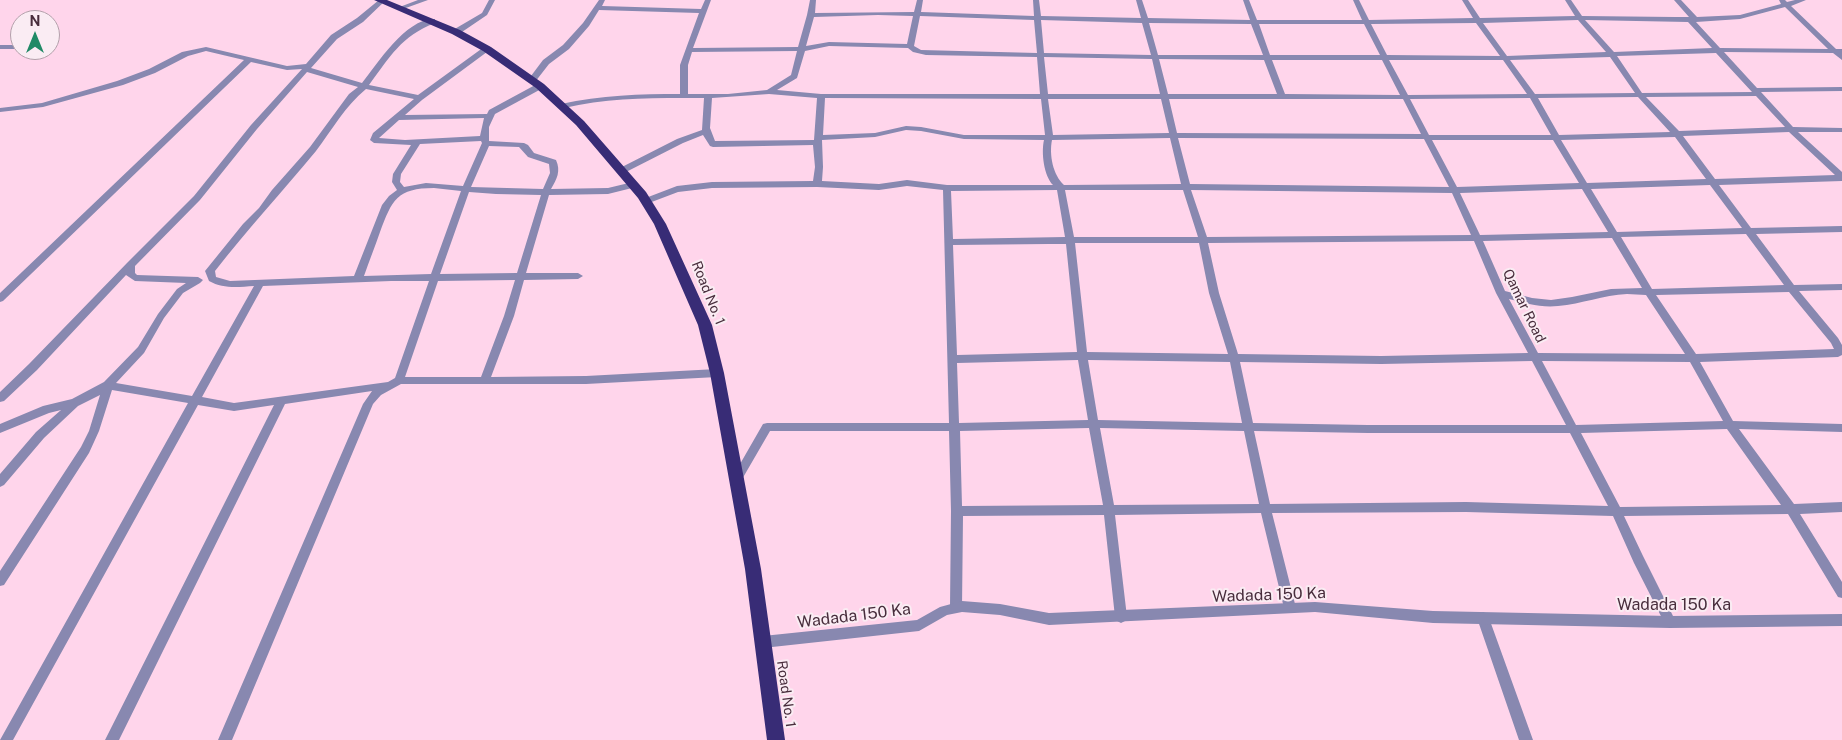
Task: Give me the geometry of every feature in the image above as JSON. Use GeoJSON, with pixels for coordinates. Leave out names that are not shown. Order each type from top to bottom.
{"type":"FeatureCollection","features":[{"type":"Feature","properties":{"kind":"highway","name":"Road No. 1"},"geometry":{"type":"LineString","coordinates":[[381,0],[432,20],[456,32],[487,49],[536,83],[564,106],[633,185],[646,201],[660,224],[705,325],[717,373],[737,478],[763,642],[776,740]]}},
{"type":"Feature","properties":{"kind":"street"},"geometry":{"type":"LineString","coordinates":[[0,398],[33,367],[197,198],[254,127],[334,37],[381,0]]}},
{"type":"Feature","properties":{"kind":"street"},"geometry":{"type":"LineString","coordinates":[[401,8],[425,0]]}},
{"type":"Feature","properties":{"kind":"street"},"geometry":{"type":"LineString","coordinates":[[456,32],[485,14],[492,0]]}},
{"type":"Feature","properties":{"kind":"street"},"geometry":{"type":"LineString","coordinates":[[684,96],[684,65],[708,0]]}},
{"type":"Feature","properties":{"kind":"street"},"geometry":{"type":"LineString","coordinates":[[769,92],[794,76],[813,0]]}},
{"type":"Feature","properties":{"kind":"street"},"geometry":{"type":"LineString","coordinates":[[910,46],[920,0]]}},
{"type":"Feature","properties":{"kind":"street"},"geometry":{"type":"LineString","coordinates":[[1036,0],[1040,43],[1039,54],[1049,138],[1047,146],[1050,170],[1054,181],[1060,186],[1070,239],[1082,356],[1109,510],[1121,617]]}},
{"type":"Feature","properties":{"kind":"street"},"geometry":{"type":"LineString","coordinates":[[1139,0],[1155,57],[1186,187],[1203,240],[1214,293],[1234,359],[1265,509],[1290,608]]}},
{"type":"Feature","properties":{"kind":"street"},"geometry":{"type":"LineString","coordinates":[[1246,0],[1269,57],[1282,97]]}},
{"type":"Feature","properties":{"kind":"street","name":"Qamar Road"},"geometry":{"type":"LineString","coordinates":[[1356,0],[1454,190],[1501,293],[1616,510],[1670,622]]}},
{"type":"Feature","properties":{"kind":"street"},"geometry":{"type":"LineString","coordinates":[[1465,0],[1478,22],[1533,96],[1556,138],[1649,292],[1693,358],[1730,425],[1791,509],[1842,593]]}},
{"type":"Feature","properties":{"kind":"street"},"geometry":{"type":"LineString","coordinates":[[952,359],[1082,356],[1381,360],[1534,357],[1693,358],[1840,352],[1835,341],[1791,288],[1677,134],[1640,95],[1611,53],[1580,18],[1568,0]]}},
{"type":"Feature","properties":{"kind":"street"},"geometry":{"type":"LineString","coordinates":[[1677,0],[1718,51],[1756,92],[1791,129],[1842,177]]}},
{"type":"Feature","properties":{"kind":"street"},"geometry":{"type":"LineString","coordinates":[[811,14],[917,13],[1038,18],[1256,22],[1478,22],[1580,18],[1693,20],[1744,16],[1783,2],[1803,0]]}},
{"type":"Feature","properties":{"kind":"street"},"geometry":{"type":"LineString","coordinates":[[1783,2],[1838,51],[1842,58]]}},
{"type":"Feature","properties":{"kind":"street"},"geometry":{"type":"LineString","coordinates":[[398,118],[488,116],[536,83],[546,62],[566,47],[600,4],[703,12]]}},
{"type":"Feature","properties":{"kind":"street"},"geometry":{"type":"LineString","coordinates":[[0,430],[46,409],[74,403],[108,385],[141,350],[158,321],[180,291],[210,271],[312,149],[352,96],[364,86],[398,42],[415,28],[432,20]]}},
{"type":"Feature","properties":{"kind":"street"},"geometry":{"type":"LineString","coordinates":[[688,50],[801,49],[829,44],[910,46],[919,52],[1155,57],[1504,58],[1611,53],[1838,51]]}},
{"type":"Feature","properties":{"kind":"street"},"geometry":{"type":"LineString","coordinates":[[0,110],[43,105],[120,83],[152,71],[185,54],[201,49],[213,50],[288,68],[307,68],[364,86],[419,98]]}},
{"type":"Feature","properties":{"kind":"street"},"geometry":{"type":"LineString","coordinates":[[485,380],[522,277],[546,190],[554,176],[556,167],[553,162],[531,155],[521,145],[457,138],[387,143],[374,140],[376,135],[419,98],[487,49]]}},
{"type":"Feature","properties":{"kind":"street"},"geometry":{"type":"LineString","coordinates":[[0,299],[249,59]]}},
{"type":"Feature","properties":{"kind":"street"},"geometry":{"type":"LineString","coordinates":[[564,106],[600,98],[708,96],[769,92],[821,96],[1405,97],[1640,95],[1842,89]]}},
{"type":"Feature","properties":{"kind":"street"},"geometry":{"type":"LineString","coordinates":[[708,96],[706,131],[709,140],[713,144],[722,145],[875,135],[906,128],[921,128],[964,137],[1049,138],[1173,135],[1556,138],[1791,129],[1842,130]]}},
{"type":"Feature","properties":{"kind":"street"},"geometry":{"type":"LineString","coordinates":[[816,184],[819,167],[818,140],[821,96]]}},
{"type":"Feature","properties":{"kind":"street"},"geometry":{"type":"LineString","coordinates":[[225,740],[370,398],[379,390],[397,382],[485,141],[488,116]]}},
{"type":"Feature","properties":{"kind":"street"},"geometry":{"type":"LineString","coordinates":[[621,171],[680,141],[706,131]]}},
{"type":"Feature","properties":{"kind":"street"},"geometry":{"type":"LineString","coordinates":[[402,191],[396,182],[398,174],[417,142]]}},
{"type":"Feature","properties":{"kind":"street"},"geometry":{"type":"LineString","coordinates":[[646,201],[677,189],[712,186],[816,184],[879,187],[907,183],[947,188],[1060,186],[1454,190],[1842,177]]}},
{"type":"Feature","properties":{"kind":"street"},"geometry":{"type":"LineString","coordinates":[[358,279],[386,205],[393,195],[402,191],[418,186],[456,186],[466,189],[496,191],[608,191],[633,185]]}},
{"type":"Feature","properties":{"kind":"street"},"geometry":{"type":"LineString","coordinates":[[947,188],[957,511],[956,607]]}},
{"type":"Feature","properties":{"kind":"street"},"geometry":{"type":"LineString","coordinates":[[950,242],[1070,239],[1477,238],[1842,229]]}},
{"type":"Feature","properties":{"kind":"street"},"geometry":{"type":"LineString","coordinates":[[130,265],[130,274],[135,278],[198,280]]}},
{"type":"Feature","properties":{"kind":"street"},"geometry":{"type":"LineString","coordinates":[[210,271],[212,279],[218,282],[578,276]]}},
{"type":"Feature","properties":{"kind":"street"},"geometry":{"type":"LineString","coordinates":[[6,740],[261,282]]}},
{"type":"Feature","properties":{"kind":"street"},"geometry":{"type":"LineString","coordinates":[[1501,293],[1526,301],[1551,303],[1570,302],[1606,293],[1626,291],[1842,287]]}},
{"type":"Feature","properties":{"kind":"street"},"geometry":{"type":"LineString","coordinates":[[108,385],[234,407],[410,381],[586,380],[717,373]]}},
{"type":"Feature","properties":{"kind":"street"},"geometry":{"type":"LineString","coordinates":[[0,581],[85,450],[94,431],[108,385]]}},
{"type":"Feature","properties":{"kind":"street"},"geometry":{"type":"LineString","coordinates":[[112,740],[282,400]]}},
{"type":"Feature","properties":{"kind":"street"},"geometry":{"type":"LineString","coordinates":[[0,482],[40,435],[74,403]]}},
{"type":"Feature","properties":{"kind":"street"},"geometry":{"type":"LineString","coordinates":[[737,478],[767,427],[953,427],[1093,424],[1368,430],[1573,429],[1730,425],[1842,428]]}},
{"type":"Feature","properties":{"kind":"street"},"geometry":{"type":"LineString","coordinates":[[957,511],[1466,507],[1616,510],[1791,509],[1842,506]]}},
{"type":"Feature","properties":{"kind":"street","name":"Wadada 150 Ka"},"geometry":{"type":"LineString","coordinates":[[763,642],[918,625],[938,612],[956,607],[1016,612],[1049,619],[1315,607],[1400,616],[1670,622],[1842,620]]}},
{"type":"Feature","properties":{"kind":"street"},"geometry":{"type":"LineString","coordinates":[[1483,618],[1526,740]]}}]}
